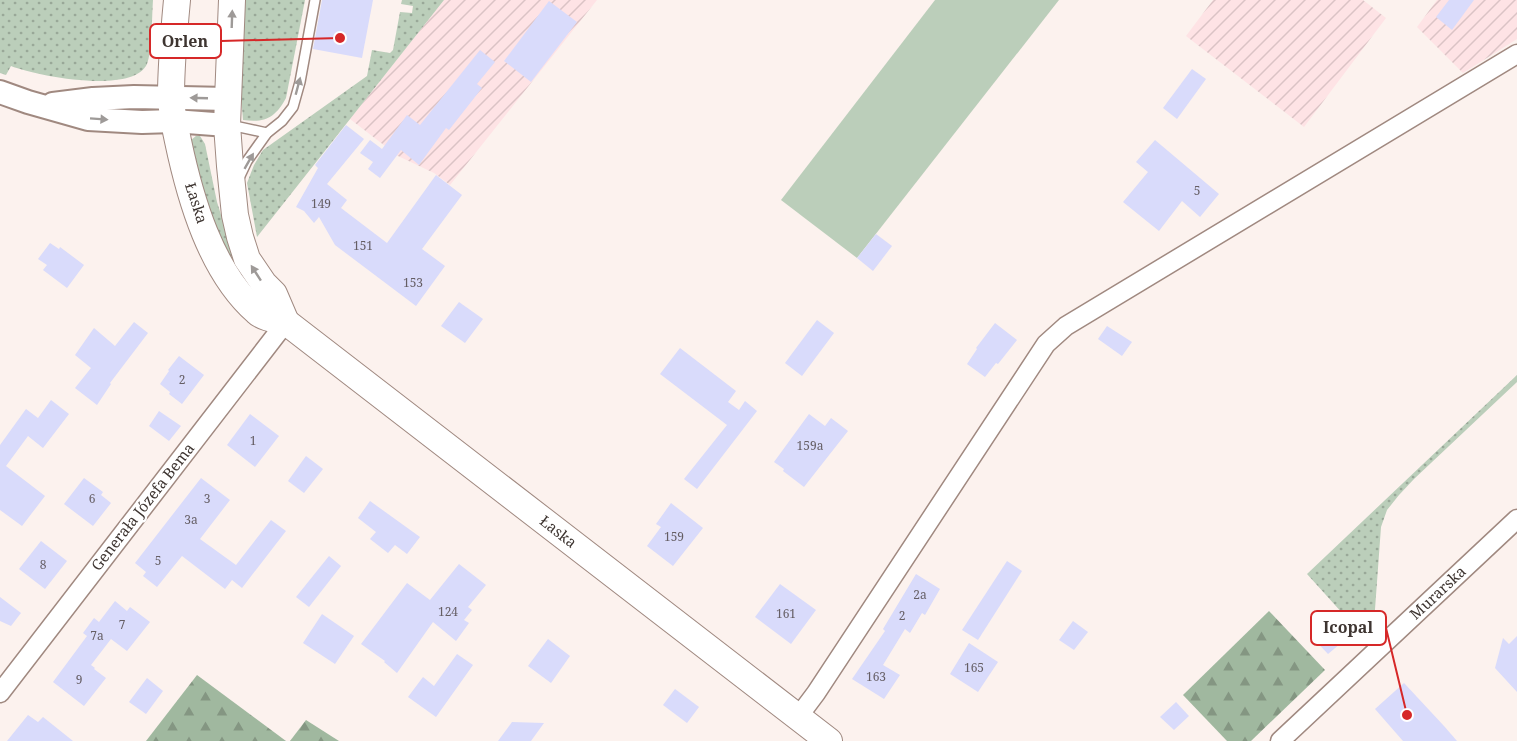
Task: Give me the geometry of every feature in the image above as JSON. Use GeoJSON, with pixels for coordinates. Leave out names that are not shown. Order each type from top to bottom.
{"type":"FeatureCollection","features":[{"type":"Feature","properties":{"kind":"main road","name":"Łaska"},"geometry":{"type":"LineString","coordinates":[[177,0],[173,109],[182,159],[194,203],[207,236],[224,271],[239,293],[258,314],[286,322],[830,741]]}},
{"type":"Feature","properties":{"kind":"main road","name":"Łaska"},"geometry":{"type":"LineString","coordinates":[[232,0],[227,125],[235,215],[247,259],[264,284],[274,294],[286,322]]}},
{"type":"Feature","properties":{"kind":"street"},"geometry":{"type":"LineString","coordinates":[[798,717],[1046,344],[1066,326],[1517,54]]}},
{"type":"Feature","properties":{"kind":"street"},"geometry":{"type":"LineString","coordinates":[[0,92],[87,119],[142,122],[173,109],[228,99]]}},
{"type":"Feature","properties":{"kind":"street"},"geometry":{"type":"LineString","coordinates":[[173,109],[227,125]]}},
{"type":"Feature","properties":{"kind":"street","name":"Generała Józefa Bema"},"geometry":{"type":"LineString","coordinates":[[0,693],[286,322]]}},
{"type":"Feature","properties":{"kind":"street","name":"Murarska"},"geometry":{"type":"LineString","coordinates":[[1280,741],[1517,519]]}},
{"type":"Feature","properties":{"kind":"lane"},"geometry":{"type":"LineString","coordinates":[[232,190],[247,161],[267,133],[282,121],[292,107],[300,82],[315,0]]}},
{"type":"Feature","properties":{"kind":"lane"},"geometry":{"type":"LineString","coordinates":[[227,125],[267,133]]}},
{"type":"Feature","properties":{"kind":"shaded area"},"geometry":{"type":"Polygon","coordinates":[[[444,0],[597,0],[450,185],[434,173],[398,156],[350,119],[444,0]]]}},
{"type":"Feature","properties":{"kind":"shaded area"},"geometry":{"type":"Polygon","coordinates":[[[1213,0],[1363,0],[1386,18],[1304,127],[1186,36],[1213,0]]]}},
{"type":"Feature","properties":{"kind":"shaded area"},"geometry":{"type":"Polygon","coordinates":[[[1437,0],[1517,0],[1517,39],[1463,73],[1417,27],[1437,0]]]}},
{"type":"Feature","properties":{"kind":"green space"},"geometry":{"type":"Polygon","coordinates":[[[0,0],[153,0],[151,43],[147,64],[138,73],[123,79],[104,81],[61,78],[11,66],[6,75],[0,73],[0,0]]]}},
{"type":"Feature","properties":{"kind":"green space"},"geometry":{"type":"Polygon","coordinates":[[[245,0],[305,0],[286,98],[273,115],[257,121],[243,120],[240,83],[245,0]]]}},
{"type":"Feature","properties":{"kind":"green space"},"geometry":{"type":"Polygon","coordinates":[[[402,0],[444,0],[257,237],[247,183],[263,150],[367,76],[372,50],[390,53],[393,50],[400,12],[412,13],[413,6],[401,4],[402,0]]]}},
{"type":"Feature","properties":{"kind":"green space"},"geometry":{"type":"Polygon","coordinates":[[[935,0],[1059,0],[857,258],[781,200],[935,0]]]}},
{"type":"Feature","properties":{"kind":"green space"},"geometry":{"type":"Polygon","coordinates":[[[200,136],[205,144],[217,202],[232,250],[266,304],[251,290],[238,272],[212,219],[191,144],[191,140],[200,136]]]}},
{"type":"Feature","properties":{"kind":"green space"},"geometry":{"type":"Polygon","coordinates":[[[1517,375],[1517,382],[1414,479],[1387,510],[1381,527],[1374,623],[1362,635],[1307,574],[1517,375]]]}},
{"type":"Feature","properties":{"kind":"green space"},"geometry":{"type":"Polygon","coordinates":[[[1269,611],[1325,670],[1251,741],[1227,741],[1183,695],[1269,611]]]}},
{"type":"Feature","properties":{"kind":"green space"},"geometry":{"type":"Polygon","coordinates":[[[197,675],[286,741],[146,741],[197,675]]]}},
{"type":"Feature","properties":{"kind":"green space"},"geometry":{"type":"Polygon","coordinates":[[[306,720],[339,741],[290,741],[306,720]]]}},
{"type":"Feature","properties":{"kind":"building"},"geometry":{"type":"Polygon","coordinates":[[[322,0],[373,0],[362,58],[313,49],[322,0]]]}},
{"type":"Feature","properties":{"kind":"building"},"geometry":{"type":"Polygon","coordinates":[[[1449,0],[1474,0],[1452,30],[1436,17],[1449,0]]]}},
{"type":"Feature","properties":{"kind":"building"},"geometry":{"type":"Polygon","coordinates":[[[549,1],[577,22],[531,82],[504,61],[549,1]]]}},
{"type":"Feature","properties":{"kind":"building"},"geometry":{"type":"Polygon","coordinates":[[[480,50],[495,62],[477,84],[482,88],[449,130],[446,128],[419,165],[401,150],[380,178],[368,169],[373,162],[360,153],[370,140],[382,149],[407,115],[420,125],[480,50]]]}},
{"type":"Feature","properties":{"kind":"building"},"geometry":{"type":"Polygon","coordinates":[[[1192,69],[1206,79],[1177,119],[1163,108],[1192,69]]]}},
{"type":"Feature","properties":{"kind":"building"},"geometry":{"type":"Polygon","coordinates":[[[346,125],[364,139],[327,184],[347,200],[341,208],[387,243],[436,175],[462,195],[422,249],[445,266],[416,306],[335,245],[319,217],[314,223],[304,211],[296,207],[318,168],[315,165],[346,125]]]}},
{"type":"Feature","properties":{"kind":"building"},"geometry":{"type":"Polygon","coordinates":[[[1155,140],[1219,194],[1200,217],[1182,201],[1159,231],[1123,202],[1148,172],[1136,162],[1155,140]]]}},
{"type":"Feature","properties":{"kind":"building"},"geometry":{"type":"Polygon","coordinates":[[[876,234],[892,246],[873,271],[857,258],[876,234]]]}},
{"type":"Feature","properties":{"kind":"building"},"geometry":{"type":"Polygon","coordinates":[[[50,243],[59,249],[60,247],[84,265],[67,288],[43,270],[47,265],[38,259],[50,243]]]}},
{"type":"Feature","properties":{"kind":"building"},"geometry":{"type":"Polygon","coordinates":[[[459,302],[483,319],[465,343],[441,326],[459,302]]]}},
{"type":"Feature","properties":{"kind":"building"},"geometry":{"type":"Polygon","coordinates":[[[817,320],[834,333],[802,376],[785,363],[817,320]]]}},
{"type":"Feature","properties":{"kind":"building"},"geometry":{"type":"Polygon","coordinates":[[[134,322],[148,333],[110,383],[97,405],[75,388],[91,368],[75,355],[94,328],[115,346],[134,322]]]}},
{"type":"Feature","properties":{"kind":"building"},"geometry":{"type":"Polygon","coordinates":[[[995,323],[1017,340],[985,377],[967,364],[995,323]]]}},
{"type":"Feature","properties":{"kind":"building"},"geometry":{"type":"Polygon","coordinates":[[[1107,326],[1132,342],[1122,356],[1098,339],[1107,326]]]}},
{"type":"Feature","properties":{"kind":"building"},"geometry":{"type":"Polygon","coordinates":[[[680,348],[736,391],[728,402],[739,410],[745,401],[757,411],[697,489],[684,479],[727,425],[660,374],[680,348]]]}},
{"type":"Feature","properties":{"kind":"building"},"geometry":{"type":"Polygon","coordinates":[[[179,356],[204,375],[182,404],[160,384],[179,356]]]}},
{"type":"Feature","properties":{"kind":"building"},"geometry":{"type":"Polygon","coordinates":[[[51,400],[69,414],[43,448],[28,436],[6,466],[45,496],[22,526],[0,510],[0,445],[26,409],[38,418],[51,400]]]}},
{"type":"Feature","properties":{"kind":"building"},"geometry":{"type":"Polygon","coordinates":[[[159,411],[181,426],[169,441],[149,426],[159,411]]]}},
{"type":"Feature","properties":{"kind":"building"},"geometry":{"type":"Polygon","coordinates":[[[250,414],[279,436],[255,467],[227,445],[250,414]]]}},
{"type":"Feature","properties":{"kind":"building"},"geometry":{"type":"Polygon","coordinates":[[[809,414],[825,426],[831,418],[848,431],[804,487],[774,462],[809,414]]]}},
{"type":"Feature","properties":{"kind":"building"},"geometry":{"type":"Polygon","coordinates":[[[306,456],[323,469],[304,493],[288,481],[306,456]]]}},
{"type":"Feature","properties":{"kind":"building"},"geometry":{"type":"Polygon","coordinates":[[[84,478],[103,492],[101,495],[111,503],[93,526],[64,504],[84,478]]]}},
{"type":"Feature","properties":{"kind":"building"},"geometry":{"type":"Polygon","coordinates":[[[201,478],[230,500],[200,539],[236,565],[271,520],[286,531],[242,588],[232,580],[225,589],[182,556],[157,587],[143,576],[146,572],[135,563],[201,478]]]}},
{"type":"Feature","properties":{"kind":"building"},"geometry":{"type":"Polygon","coordinates":[[[370,501],[420,537],[407,554],[395,545],[388,553],[370,539],[376,532],[358,518],[370,501]]]}},
{"type":"Feature","properties":{"kind":"building"},"geometry":{"type":"Polygon","coordinates":[[[671,503],[703,528],[673,566],[647,546],[661,527],[656,524],[671,503]]]}},
{"type":"Feature","properties":{"kind":"building"},"geometry":{"type":"Polygon","coordinates":[[[41,541],[67,561],[45,589],[19,569],[41,541]]]}},
{"type":"Feature","properties":{"kind":"building"},"geometry":{"type":"Polygon","coordinates":[[[329,556],[341,566],[309,607],[296,597],[329,556]]]}},
{"type":"Feature","properties":{"kind":"building"},"geometry":{"type":"Polygon","coordinates":[[[1007,561],[1022,571],[978,640],[962,630],[1007,561]]]}},
{"type":"Feature","properties":{"kind":"building"},"geometry":{"type":"Polygon","coordinates":[[[459,564],[486,585],[468,607],[472,610],[464,620],[469,623],[456,641],[433,622],[397,673],[385,661],[361,644],[407,583],[430,600],[459,564]]]}},
{"type":"Feature","properties":{"kind":"building"},"geometry":{"type":"Polygon","coordinates":[[[916,574],[940,589],[925,615],[922,613],[910,633],[905,629],[883,665],[900,675],[884,699],[852,679],[885,631],[883,629],[916,574]]]}},
{"type":"Feature","properties":{"kind":"building"},"geometry":{"type":"Polygon","coordinates":[[[780,584],[816,610],[791,644],[755,617],[780,584]]]}},
{"type":"Feature","properties":{"kind":"building"},"geometry":{"type":"Polygon","coordinates":[[[0,597],[21,613],[11,626],[0,621],[0,597]]]}},
{"type":"Feature","properties":{"kind":"building"},"geometry":{"type":"Polygon","coordinates":[[[115,601],[127,611],[130,607],[150,622],[127,651],[111,639],[91,665],[106,678],[84,706],[53,682],[87,636],[83,633],[94,618],[99,622],[115,601]]]}},
{"type":"Feature","properties":{"kind":"building"},"geometry":{"type":"Polygon","coordinates":[[[322,614],[354,636],[335,664],[303,643],[322,614]]]}},
{"type":"Feature","properties":{"kind":"building"},"geometry":{"type":"Polygon","coordinates":[[[1330,620],[1347,638],[1328,654],[1311,636],[1330,620]]]}},
{"type":"Feature","properties":{"kind":"building"},"geometry":{"type":"Polygon","coordinates":[[[1073,621],[1088,632],[1074,650],[1059,640],[1073,621]]]}},
{"type":"Feature","properties":{"kind":"building"},"geometry":{"type":"Polygon","coordinates":[[[1517,636],[1517,692],[1495,668],[1503,638],[1509,644],[1517,636]]]}},
{"type":"Feature","properties":{"kind":"building"},"geometry":{"type":"Polygon","coordinates":[[[548,639],[570,656],[551,683],[528,666],[548,639]]]}},
{"type":"Feature","properties":{"kind":"building"},"geometry":{"type":"Polygon","coordinates":[[[969,643],[998,662],[978,692],[950,674],[969,643]]]}},
{"type":"Feature","properties":{"kind":"building"},"geometry":{"type":"Polygon","coordinates":[[[457,654],[473,665],[436,717],[408,697],[423,677],[434,686],[457,654]]]}},
{"type":"Feature","properties":{"kind":"building"},"geometry":{"type":"Polygon","coordinates":[[[147,678],[163,691],[146,714],[129,702],[147,678]]]}},
{"type":"Feature","properties":{"kind":"building"},"geometry":{"type":"Polygon","coordinates":[[[1404,683],[1457,741],[1403,741],[1375,709],[1404,683]]]}},
{"type":"Feature","properties":{"kind":"building"},"geometry":{"type":"Polygon","coordinates":[[[675,689],[699,707],[687,723],[663,705],[675,689]]]}},
{"type":"Feature","properties":{"kind":"building"},"geometry":{"type":"Polygon","coordinates":[[[1176,702],[1189,716],[1174,730],[1160,717],[1176,702]]]}},
{"type":"Feature","properties":{"kind":"building"},"geometry":{"type":"Polygon","coordinates":[[[28,715],[38,722],[43,717],[73,741],[7,741],[28,715]]]}},
{"type":"Feature","properties":{"kind":"building"},"geometry":{"type":"Polygon","coordinates":[[[512,722],[544,723],[531,741],[498,741],[512,722]]]}},
{"type":"Feature","properties":{"kind":"place","name":"Orlen"},"geometry":{"type":"Point","coordinates":[340,38]}},
{"type":"Feature","properties":{"kind":"place","name":"Icopal"},"geometry":{"type":"Point","coordinates":[1407,715]}}]}
